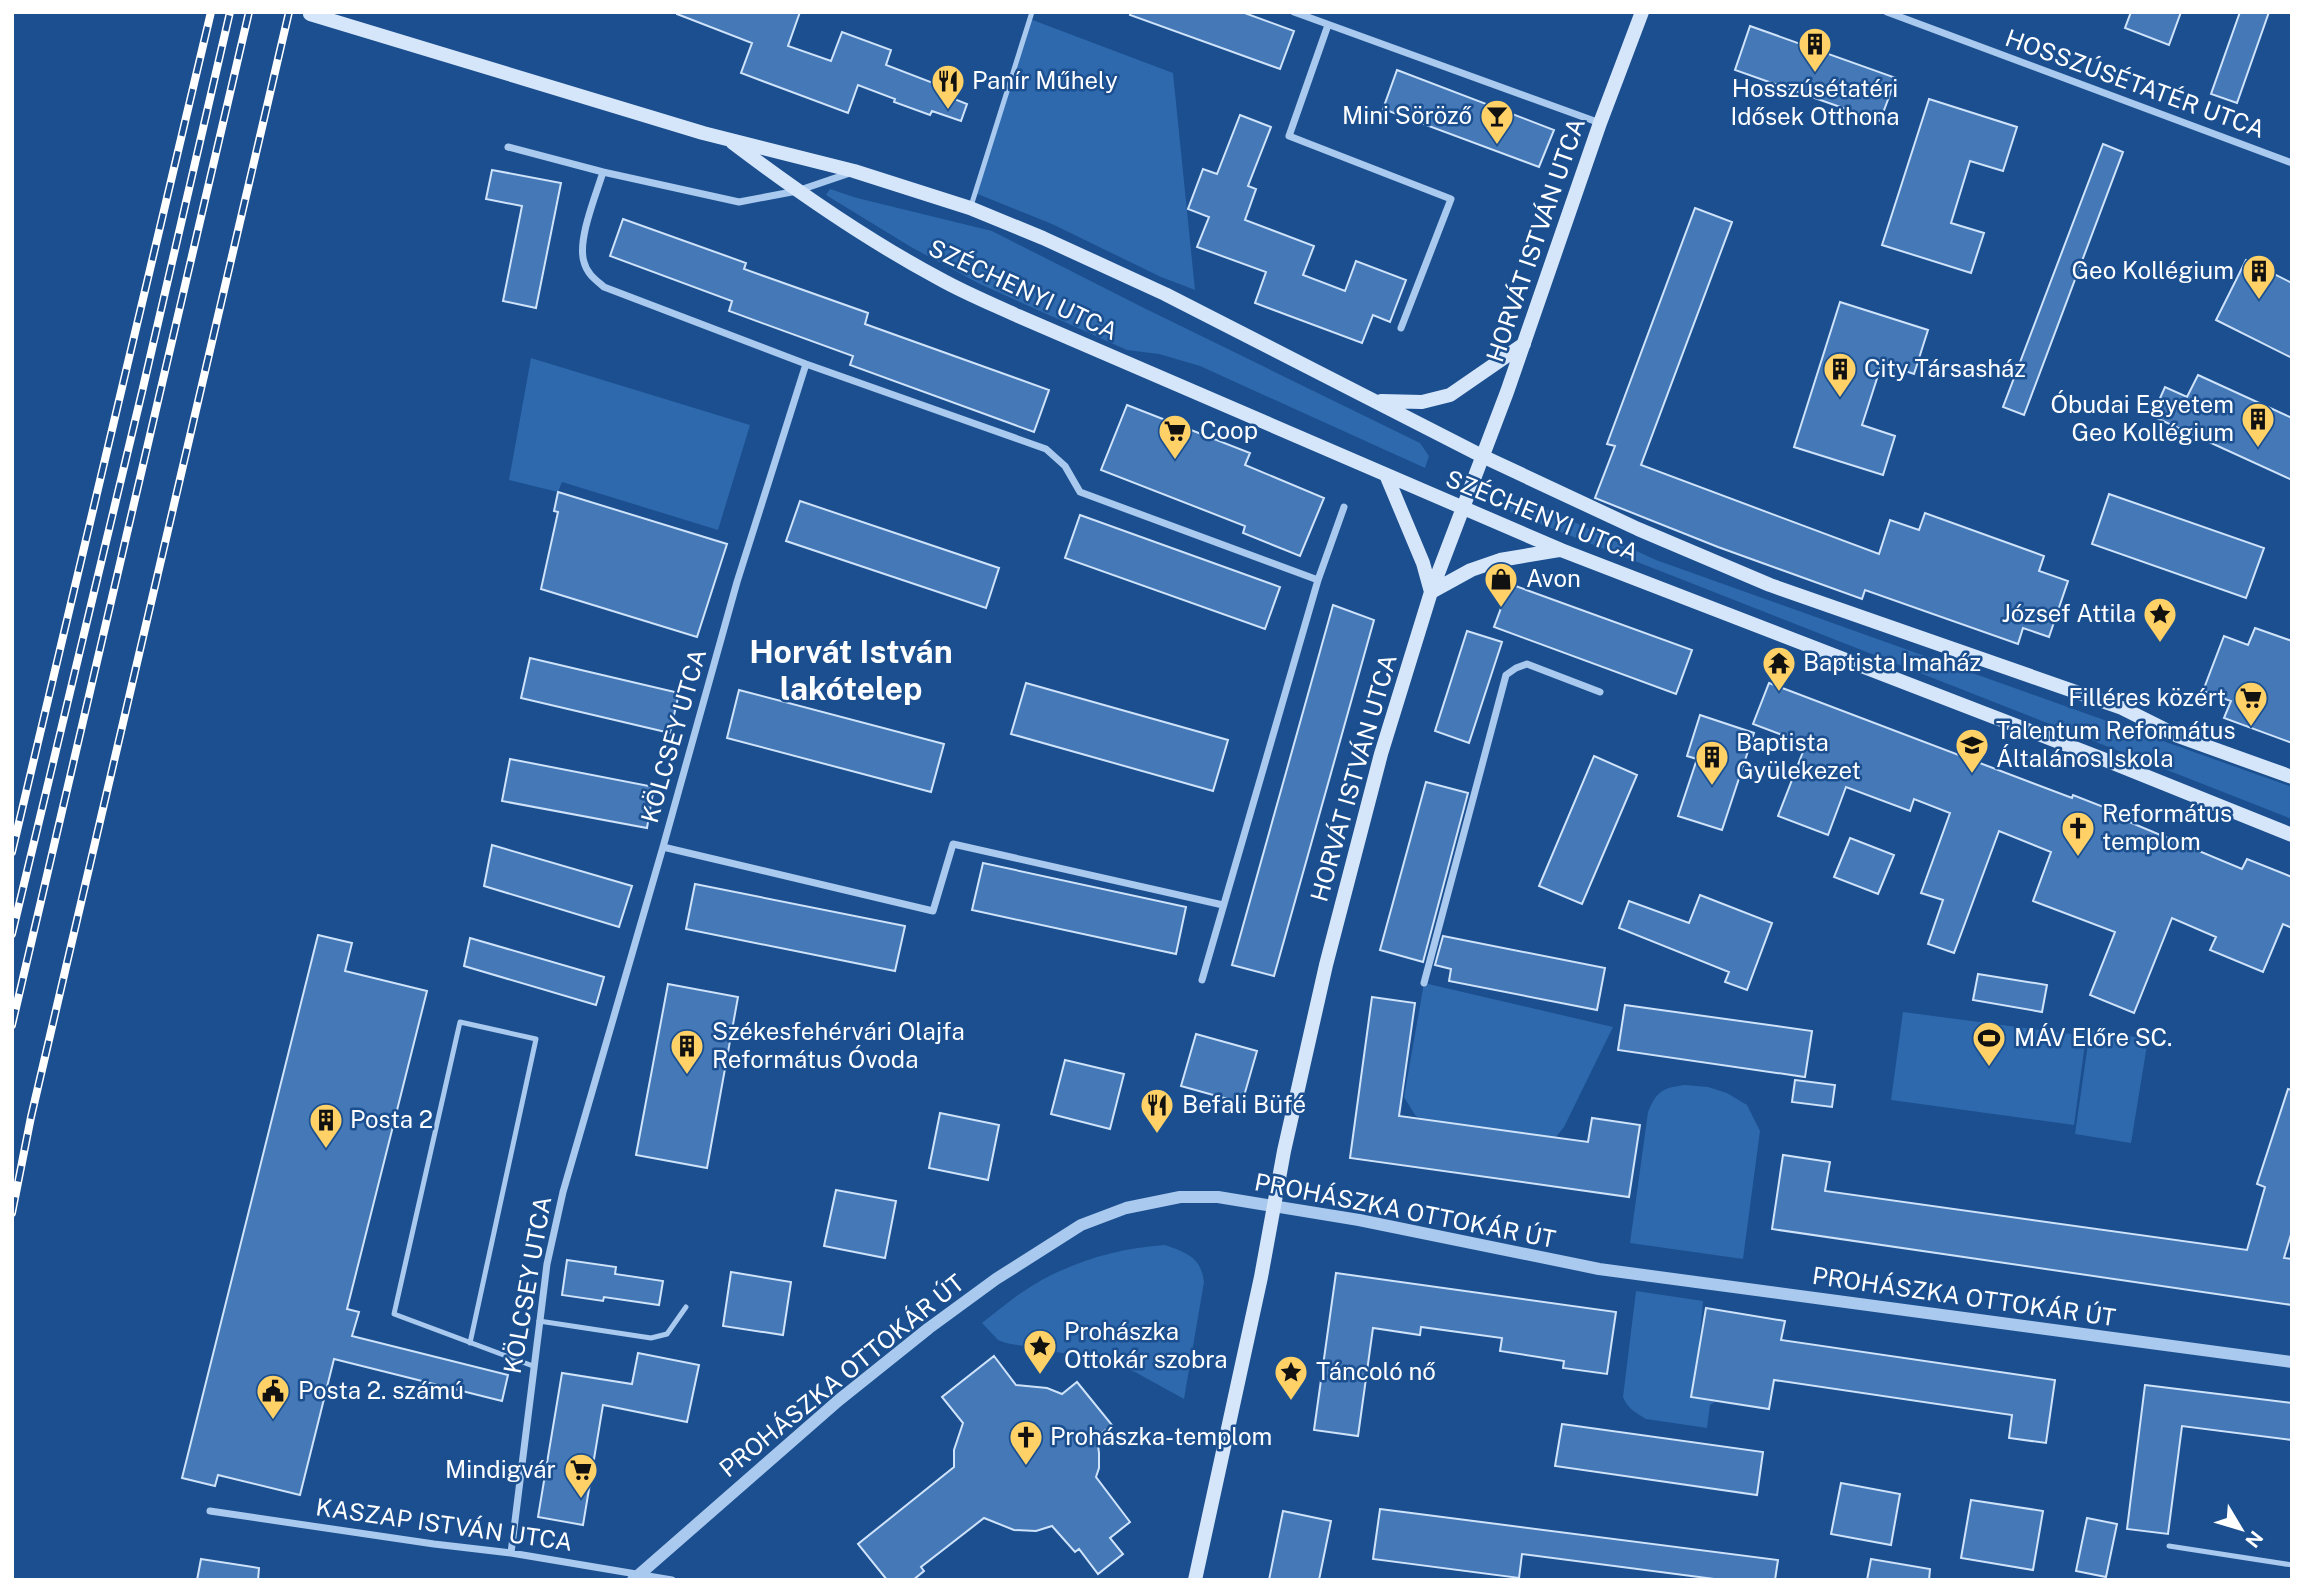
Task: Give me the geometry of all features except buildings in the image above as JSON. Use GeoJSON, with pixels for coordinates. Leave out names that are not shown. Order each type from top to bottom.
{"type":"FeatureCollection","features":[{"type":"Feature","properties":{"kind":"main road","name":"HORVÁT ISTVÁN UTCA"},"geometry":{"type":"LineString","coordinates":[[1195,1580],[1261,1278],[1284,1151],[1326,965],[1381,754],[1431,592],[1524,344],[1600,123],[1642,12]]}},
{"type":"Feature","properties":{"kind":"main road","name":"SZÉCHENYI UTCA"},"geometry":{"type":"LineString","coordinates":[[310,14],[727,139],[854,172],[970,208],[1165,294],[1482,456],[1638,529],[1770,585],[2122,708],[2178,736],[2292,777]]}},
{"type":"Feature","properties":{"kind":"main road","name":"SZÉCHENYI UTCA"},"geometry":{"type":"LineString","coordinates":[[727,139],[797,191],[888,250],[942,280],[1387,477],[1561,550],[2292,835]]}},
{"type":"Feature","properties":{"kind":"main road"},"geometry":{"type":"LineString","coordinates":[[1377,401],[1422,402],[1450,395],[1524,344]]}},
{"type":"Feature","properties":{"kind":"main road"},"geometry":{"type":"LineString","coordinates":[[1387,477],[1423,563],[1431,592],[1471,570],[1500,560],[1561,550]]}},
{"type":"Feature","properties":{"kind":"street"},"geometry":{"type":"LineString","coordinates":[[1294,12],[1600,123]]}},
{"type":"Feature","properties":{"kind":"street","name":"HOSSZÚSÉTATÉR UTCA"},"geometry":{"type":"LineString","coordinates":[[1887,12],[2292,163]]}},
{"type":"Feature","properties":{"kind":"street"},"geometry":{"type":"LineString","coordinates":[[1328,25],[1289,136],[1451,199],[1401,328]]}},
{"type":"Feature","properties":{"kind":"street"},"geometry":{"type":"LineString","coordinates":[[508,147],[603,172],[739,202],[797,191],[854,172]]}},
{"type":"Feature","properties":{"kind":"street"},"geometry":{"type":"LineString","coordinates":[[603,172],[583,244],[583,262],[592,277],[618,294],[1046,449],[1065,466],[1080,492],[1318,580]]}},
{"type":"Feature","properties":{"kind":"street","name":"KÖLCSEY UTCA"},"geometry":{"type":"LineString","coordinates":[[511,1553],[547,1264],[563,1192],[737,582],[806,364]]}},
{"type":"Feature","properties":{"kind":"street"},"geometry":{"type":"LineString","coordinates":[[1202,980],[1318,580],[1344,507]]}},
{"type":"Feature","properties":{"kind":"street"},"geometry":{"type":"LineString","coordinates":[[1424,983],[1506,675],[1527,664],[1600,692]]}},
{"type":"Feature","properties":{"kind":"street"},"geometry":{"type":"LineString","coordinates":[[663,847],[933,911],[953,844],[1223,905]]}},
{"type":"Feature","properties":{"kind":"street","name":"PROHÁSZKA OTTOKÁR ÚT"},"geometry":{"type":"LineString","coordinates":[[636,1577],[839,1401],[929,1328],[996,1279],[1081,1225],[1126,1208],[1180,1197],[1219,1197],[1275,1205],[1599,1269],[2292,1362]]}},
{"type":"Feature","properties":{"kind":"street","name":"KASZAP ISTVÁN UTCA"},"geometry":{"type":"LineString","coordinates":[[210,1511],[511,1553],[636,1577],[672,1580]]}},
{"type":"Feature","properties":{"kind":"lane"},"geometry":{"type":"LineString","coordinates":[[970,208],[1032,12]]}},
{"type":"Feature","properties":{"kind":"lane"},"geometry":{"type":"LineString","coordinates":[[470,1343],[536,1039],[460,1022],[394,1314],[470,1343],[533,1366]]}},
{"type":"Feature","properties":{"kind":"lane"},"geometry":{"type":"LineString","coordinates":[[540,1321],[651,1338],[667,1335],[686,1307]]}},
{"type":"Feature","properties":{"kind":"lane"},"geometry":{"type":"LineString","coordinates":[[2169,1546],[2292,1565]]}},
{"type":"Feature","properties":{"kind":"shaded area"},"geometry":{"type":"Polygon","coordinates":[[[1030,19],[1173,73],[1195,290],[1161,277],[1052,224],[975,193],[1030,19]]]}},
{"type":"Feature","properties":{"kind":"shaded area"},"geometry":{"type":"Polygon","coordinates":[[[830,189],[992,231],[1420,443],[1429,456],[1425,468],[1200,366],[1159,354],[1127,350],[980,284],[911,247],[826,195],[830,189]]]}},
{"type":"Feature","properties":{"kind":"shaded area"},"geometry":{"type":"Polygon","coordinates":[[[531,358],[750,425],[718,530],[562,482],[558,492],[509,480],[531,358]]]}},
{"type":"Feature","properties":{"kind":"shaded area"},"geometry":{"type":"Polygon","coordinates":[[[1510,498],[1548,510],[1656,560],[2292,787],[2292,819],[1510,512],[1510,498]]]}},
{"type":"Feature","properties":{"kind":"shaded area"},"geometry":{"type":"Polygon","coordinates":[[[1424,983],[1613,1027],[1564,1127],[1556,1137],[1541,1141],[1426,1124],[1415,1115],[1404,1097],[1424,983]]]}},
{"type":"Feature","properties":{"kind":"shaded area","name":"MÁV Előre SC."},"geometry":{"type":"Polygon","coordinates":[[[1903,1012],[2086,1036],[2074,1125],[1891,1100],[1903,1012]]]}},
{"type":"Feature","properties":{"kind":"shaded area"},"geometry":{"type":"Polygon","coordinates":[[[2090,1030],[2148,1039],[2131,1143],[2075,1134],[2090,1030]]]}},
{"type":"Feature","properties":{"kind":"shaded area"},"geometry":{"type":"Polygon","coordinates":[[[1685,1085],[1708,1087],[1727,1093],[1747,1105],[1760,1131],[1743,1259],[1630,1243],[1648,1112],[1661,1092],[1685,1085]]]}},
{"type":"Feature","properties":{"kind":"shaded area"},"geometry":{"type":"Polygon","coordinates":[[[1165,1245],[1192,1257],[1200,1267],[1204,1282],[1184,1399],[1135,1372],[1101,1360],[998,1340],[982,1323],[1021,1293],[1072,1266],[1109,1254],[1165,1245]]]}},
{"type":"Feature","properties":{"kind":"shaded area"},"geometry":{"type":"Polygon","coordinates":[[[1636,1291],[1703,1301],[1698,1359],[1691,1397],[1715,1402],[1710,1405],[1707,1428],[1646,1419],[1632,1410],[1625,1401],[1623,1397],[1636,1291]]]}},
{"type":"Feature","properties":{"kind":"railway"},"geometry":{"type":"LineString","coordinates":[[12,852],[211,12]]}},
{"type":"Feature","properties":{"kind":"railway"},"geometry":{"type":"LineString","coordinates":[[12,934],[230,12]]}},
{"type":"Feature","properties":{"kind":"railway"},"geometry":{"type":"LineString","coordinates":[[12,1025],[249,12]]}},
{"type":"Feature","properties":{"kind":"railway"},"geometry":{"type":"LineString","coordinates":[[12,1213],[31,1117],[289,12]]}},
{"type":"Feature","properties":{"kind":"place","name":"Hosszúsétatéri Idősek Otthona"},"geometry":{"type":"Point","coordinates":[1815,74]}},
{"type":"Feature","properties":{"kind":"place","name":"Panír Műhely"},"geometry":{"type":"Point","coordinates":[948,111]}},
{"type":"Feature","properties":{"kind":"place","name":"Mini Söröző"},"geometry":{"type":"Point","coordinates":[1497,146]}},
{"type":"Feature","properties":{"kind":"place","name":"Geo Kollégium"},"geometry":{"type":"Point","coordinates":[2259,301]}},
{"type":"Feature","properties":{"kind":"place","name":"City Társasház"},"geometry":{"type":"Point","coordinates":[1840,399]}},
{"type":"Feature","properties":{"kind":"place","name":"Óbudai Egyetem Geo Kollégium"},"geometry":{"type":"Point","coordinates":[2258,449]}},
{"type":"Feature","properties":{"kind":"place","name":"Coop"},"geometry":{"type":"Point","coordinates":[1175,461]}},
{"type":"Feature","properties":{"kind":"place","name":"Avon"},"geometry":{"type":"Point","coordinates":[1501,609]}},
{"type":"Feature","properties":{"kind":"place","name":"József Attila"},"geometry":{"type":"Point","coordinates":[2160,644]}},
{"type":"Feature","properties":{"kind":"place","name":"Baptista Imaház"},"geometry":{"type":"Point","coordinates":[1779,693]}},
{"type":"Feature","properties":{"kind":"place","name":"Filléres közért"},"geometry":{"type":"Point","coordinates":[2251,728]}},
{"type":"Feature","properties":{"kind":"place","name":"Talentum Református Általános Iskola"},"geometry":{"type":"Point","coordinates":[1972,775]}},
{"type":"Feature","properties":{"kind":"place","name":"Baptista Gyülekezet"},"geometry":{"type":"Point","coordinates":[1712,787]}},
{"type":"Feature","properties":{"kind":"place","name":"Református templom"},"geometry":{"type":"Point","coordinates":[2078,858]}},
{"type":"Feature","properties":{"kind":"place","name":"MÁV Előre SC."},"geometry":{"type":"Point","coordinates":[1989,1068]}},
{"type":"Feature","properties":{"kind":"place","name":"Székesfehérvári Olajfa Református Óvoda"},"geometry":{"type":"Point","coordinates":[687,1076]}},
{"type":"Feature","properties":{"kind":"place","name":"Befali Büfé"},"geometry":{"type":"Point","coordinates":[1157,1135]}},
{"type":"Feature","properties":{"kind":"place","name":"Posta 2"},"geometry":{"type":"Point","coordinates":[326,1150]}},
{"type":"Feature","properties":{"kind":"place","name":"Prohászka Ottokár szobra"},"geometry":{"type":"Point","coordinates":[1040,1376]}},
{"type":"Feature","properties":{"kind":"place","name":"Táncoló nő"},"geometry":{"type":"Point","coordinates":[1291,1402]}},
{"type":"Feature","properties":{"kind":"place","name":"Posta 2. számú"},"geometry":{"type":"Point","coordinates":[273,1421]}},
{"type":"Feature","properties":{"kind":"place","name":"Prohászka-templom"},"geometry":{"type":"Point","coordinates":[1026,1467]}},
{"type":"Feature","properties":{"kind":"place","name":"Mindigvár"},"geometry":{"type":"Point","coordinates":[581,1500]}},
{"type":"Feature","properties":{"kind":"district","name":"Horvát István lakótelep"},"geometry":{"type":"Point","coordinates":[851,670]}}]}
